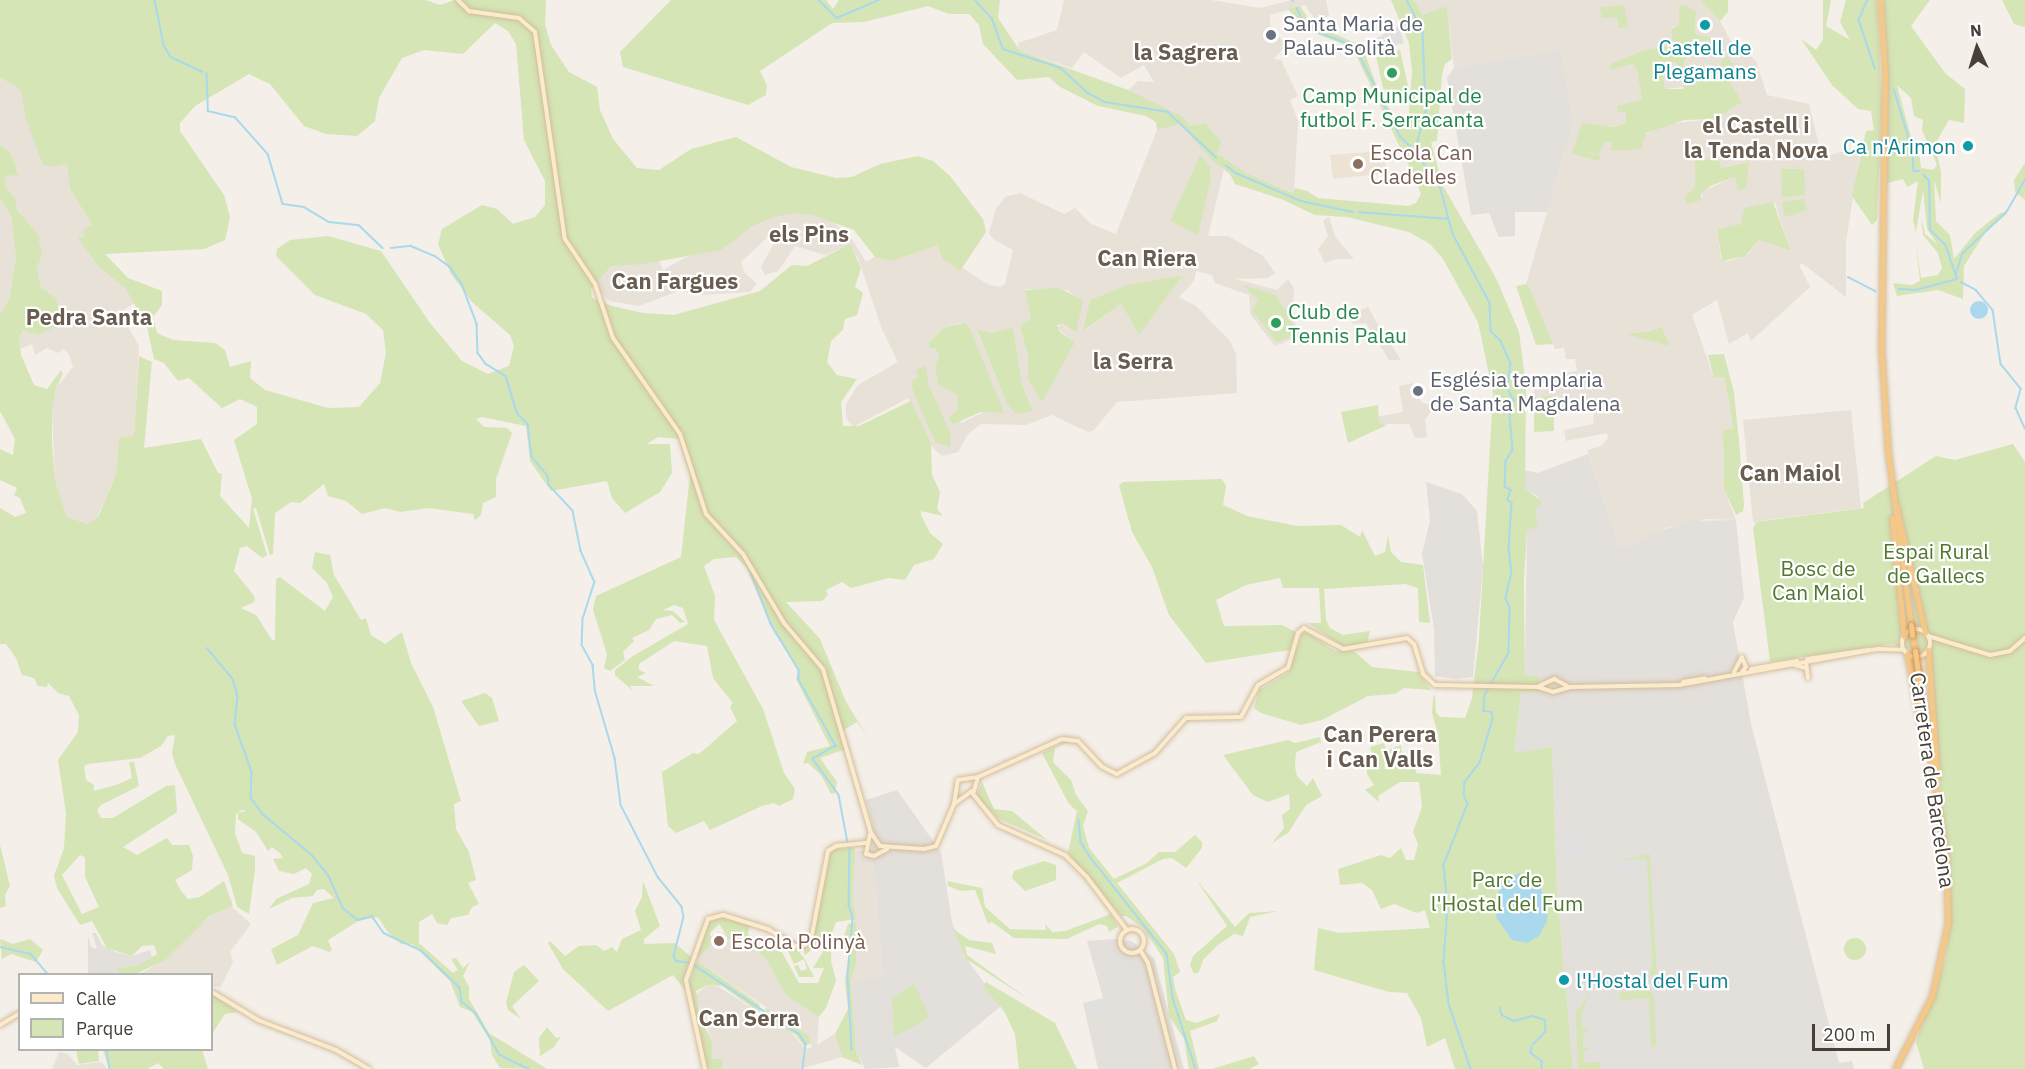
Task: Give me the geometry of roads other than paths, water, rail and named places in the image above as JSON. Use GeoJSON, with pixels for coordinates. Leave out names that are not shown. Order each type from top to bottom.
{"type":"FeatureCollection","features":[{"type":"Feature","properties":{"kind":"highway"},"geometry":{"type":"LineString","coordinates":[[1880,0],[1885,74],[1881,346],[1903,638]]}},
{"type":"Feature","properties":{"kind":"highway"},"geometry":{"type":"LineString","coordinates":[[1892,493],[1905,534],[1927,635]]}},
{"type":"Feature","properties":{"kind":"highway","name":"Carretera de Barcelona"},"geometry":{"type":"LineString","coordinates":[[1893,502],[1948,878],[1947,931],[1932,996],[1895,1069]]}},
{"type":"Feature","properties":{"kind":"highway"},"geometry":{"type":"LineString","coordinates":[[1929,649],[1937,743],[1936,792]]}},
{"type":"Feature","properties":{"kind":"highway"},"geometry":{"type":"LineString","coordinates":[[1905,652],[1935,785]]}},
{"type":"Feature","properties":{"kind":"main road"},"geometry":{"type":"LineString","coordinates":[[458,0],[469,11],[515,17],[529,24],[536,36],[567,244],[595,284],[607,324],[625,357],[680,435],[706,514],[743,554],[784,623],[823,669],[871,833],[879,853]]}},
{"type":"Feature","properties":{"kind":"main road"},"geometry":{"type":"LineString","coordinates":[[853,846],[870,856],[891,848],[936,846],[954,804],[957,781],[978,777],[1070,738],[1080,742],[1109,772],[1121,773],[1155,753],[1186,718],[1243,716],[1258,685],[1288,668],[1298,633],[1304,628],[1343,649],[1407,638],[1414,644],[1422,672],[1433,683],[1478,687],[1538,687],[1559,690],[1570,687],[1659,687],[1762,667],[1894,647],[1919,657],[1944,642]]}},
{"type":"Feature","properties":{"kind":"main road"},"geometry":{"type":"LineString","coordinates":[[1894,647],[1913,629],[1944,642],[1993,655],[2012,650],[2025,638]]}},
{"type":"Feature","properties":{"kind":"main road"},"geometry":{"type":"LineString","coordinates":[[1927,635],[1929,649]]}},
{"type":"Feature","properties":{"kind":"main road"},"geometry":{"type":"LineString","coordinates":[[1903,638],[1905,652]]}},
{"type":"Feature","properties":{"kind":"main road"},"geometry":{"type":"LineString","coordinates":[[1785,666],[1805,660],[1818,661],[1878,649]]}},
{"type":"Feature","properties":{"kind":"main road"},"geometry":{"type":"LineString","coordinates":[[1805,660],[1807,668]]}},
{"type":"Feature","properties":{"kind":"main road"},"geometry":{"type":"LineString","coordinates":[[1772,666],[1807,668],[1818,661]]}},
{"type":"Feature","properties":{"kind":"main road"},"geometry":{"type":"LineString","coordinates":[[1743,664],[1762,667]]}},
{"type":"Feature","properties":{"kind":"main road"},"geometry":{"type":"LineString","coordinates":[[1743,664],[1745,671]]}},
{"type":"Feature","properties":{"kind":"main road"},"geometry":{"type":"LineString","coordinates":[[1734,672],[1743,664]]}},
{"type":"Feature","properties":{"kind":"main road"},"geometry":{"type":"LineString","coordinates":[[1659,687],[1745,671]]}},
{"type":"Feature","properties":{"kind":"main road"},"geometry":{"type":"LineString","coordinates":[[1538,687],[1554,679],[1570,687]]}},
{"type":"Feature","properties":{"kind":"main road"},"geometry":{"type":"LineString","coordinates":[[1549,682],[1549,689]]}},
{"type":"Feature","properties":{"kind":"main road"},"geometry":{"type":"LineString","coordinates":[[1559,690],[1560,683]]}},
{"type":"Feature","properties":{"kind":"main road"},"geometry":{"type":"LineString","coordinates":[[954,804],[965,797],[978,777]]}},
{"type":"Feature","properties":{"kind":"main road"},"geometry":{"type":"LineString","coordinates":[[966,779],[978,802],[998,825],[1065,855],[1087,876],[1127,930],[1142,935],[1140,950],[1148,963],[1175,1069]]}},
{"type":"Feature","properties":{"kind":"main road"},"geometry":{"type":"LineString","coordinates":[[955,792],[978,802]]}},
{"type":"Feature","properties":{"kind":"main road"},"geometry":{"type":"LineString","coordinates":[[864,851],[871,833]]}},
{"type":"Feature","properties":{"kind":"main road"},"geometry":{"type":"LineString","coordinates":[[705,1069],[686,980],[708,919],[723,915],[768,929],[795,946],[805,945],[812,935],[827,853],[834,846],[853,846],[867,842],[891,848]]}},
{"type":"Feature","properties":{"kind":"main road"},"geometry":{"type":"LineString","coordinates":[[1127,930],[1120,940],[1121,948],[1128,953],[1140,950]]}},
{"type":"Feature","properties":{"kind":"main road"},"geometry":{"type":"LineString","coordinates":[[213,993],[258,1020],[366,1068]]}},
{"type":"Feature","properties":{"kind":"main road"},"geometry":{"type":"LineString","coordinates":[[0,1025],[18,1014]]}},
{"type":"Feature","properties":{"kind":"water"},"geometry":{"type":"Polygon","coordinates":[[[1975,301],[1983,301],[1988,306],[1986,317],[1975,319],[1970,314],[1970,306],[1975,301]]]}},
{"type":"Feature","properties":{"kind":"water"},"geometry":{"type":"Polygon","coordinates":[[[1519,873],[1537,880],[1548,905],[1547,921],[1539,936],[1527,943],[1512,940],[1496,917],[1499,889],[1507,879],[1519,873]]]}},
{"type":"Feature","properties":{"kind":"waterway"},"geometry":{"type":"LineString","coordinates":[[155,0],[164,45],[171,57],[203,72]]}},
{"type":"Feature","properties":{"kind":"waterway"},"geometry":{"type":"LineString","coordinates":[[819,0],[837,18],[879,0]]}},
{"type":"Feature","properties":{"kind":"waterway"},"geometry":{"type":"LineString","coordinates":[[975,0],[992,18],[1003,49],[1061,68],[1088,93],[1105,102],[1168,112],[1216,157]]}},
{"type":"Feature","properties":{"kind":"waterway"},"geometry":{"type":"LineString","coordinates":[[1407,0],[1423,32],[1426,111],[1418,140],[1425,167],[1429,173],[1437,175],[1453,234],[1490,303],[1491,331],[1501,341],[1511,363],[1508,389],[1514,400],[1510,416],[1513,450],[1506,461],[1505,487],[1511,490],[1508,500],[1512,503],[1509,549],[1512,572],[1506,599],[1510,608],[1509,653],[1485,695],[1484,711],[1492,712],[1493,719],[1480,763],[1465,782],[1464,795],[1468,804],[1444,865],[1448,907],[1444,962],[1449,1004],[1471,1069]]}},
{"type":"Feature","properties":{"kind":"waterway"},"geometry":{"type":"LineString","coordinates":[[1868,0],[1859,20],[1875,68]]}},
{"type":"Feature","properties":{"kind":"waterway"},"geometry":{"type":"LineString","coordinates":[[1297,8],[1302,19],[1318,32],[1355,46],[1400,136],[1423,159]]}},
{"type":"Feature","properties":{"kind":"waterway"},"geometry":{"type":"LineString","coordinates":[[207,73],[208,111],[235,117],[268,154],[283,204],[304,207],[329,222],[359,225],[383,248]]}},
{"type":"Feature","properties":{"kind":"waterway"},"geometry":{"type":"LineString","coordinates":[[1894,89],[1913,151],[1914,171],[1919,171]]}},
{"type":"Feature","properties":{"kind":"waterway"},"geometry":{"type":"LineString","coordinates":[[1226,165],[1236,173],[1301,201],[1353,212]]}},
{"type":"Feature","properties":{"kind":"waterway"},"geometry":{"type":"LineString","coordinates":[[1899,289],[1916,290],[1957,279],[1945,245],[1930,230],[1929,181],[1923,175]]}},
{"type":"Feature","properties":{"kind":"waterway"},"geometry":{"type":"LineString","coordinates":[[1956,274],[1962,254],[2007,211],[2025,180]]}},
{"type":"Feature","properties":{"kind":"waterway"},"geometry":{"type":"LineString","coordinates":[[1358,212],[1449,219]]}},
{"type":"Feature","properties":{"kind":"waterway"},"geometry":{"type":"LineString","coordinates":[[391,248],[411,246],[435,256],[450,267],[462,284],[477,324],[478,353],[486,364],[506,376],[517,413],[528,424],[532,457],[548,476],[549,485],[573,511],[581,551],[595,582],[583,619],[582,645],[593,665],[595,690],[615,758],[621,805],[658,877],[682,907],[684,917],[674,956],[676,961],[689,963]]}},
{"type":"Feature","properties":{"kind":"waterway"},"geometry":{"type":"LineString","coordinates":[[1848,277],[1876,291]]}},
{"type":"Feature","properties":{"kind":"waterway"},"geometry":{"type":"LineString","coordinates":[[1961,282],[1976,290],[1993,310],[2001,364],[2021,389],[2016,408],[2025,428]]}},
{"type":"Feature","properties":{"kind":"waterway"},"geometry":{"type":"LineString","coordinates":[[750,570],[771,624],[799,670],[799,680],[836,746],[813,759],[839,795],[848,843]]}},
{"type":"Feature","properties":{"kind":"waterway"},"geometry":{"type":"LineString","coordinates":[[207,648],[233,679],[238,696],[235,724],[252,772],[251,798],[264,815],[312,855],[329,876],[343,908],[358,920],[372,916],[384,933],[422,951],[460,988],[462,1002],[476,1013],[500,1055],[529,1069]]}},
{"type":"Feature","properties":{"kind":"waterway"},"geometry":{"type":"LineString","coordinates":[[1079,820],[1081,842],[1091,858],[1167,954],[1173,998],[1196,1069]]}},
{"type":"Feature","properties":{"kind":"waterway"},"geometry":{"type":"LineString","coordinates":[[850,848],[849,905],[853,918],[848,976],[852,1050]]}},
{"type":"Feature","properties":{"kind":"waterway"},"geometry":{"type":"LineString","coordinates":[[0,947],[31,954],[47,973]]}},
{"type":"Feature","properties":{"kind":"waterway"},"geometry":{"type":"LineString","coordinates":[[694,965],[799,1034],[806,1044],[803,1069]]}},
{"type":"Feature","properties":{"kind":"waterway"},"geometry":{"type":"LineString","coordinates":[[1500,1007],[1502,1015],[1514,1021],[1533,1016],[1545,1020],[1546,1032],[1533,1045]]}},
{"type":"Feature","properties":{"kind":"waterway"},"geometry":{"type":"LineString","coordinates":[[1532,1047],[1531,1053],[1542,1061],[1542,1069]]}},
{"type":"Feature","properties":{"kind":"waterway"},"geometry":{"type":"LineString","coordinates":[[107,1051],[110,1069]]}},
{"type":"Feature","properties":{"kind":"place","name":"Castell de Plegamans"},"geometry":{"type":"Point","coordinates":[1705,25]}},
{"type":"Feature","properties":{"kind":"place","name":"Santa Maria de Palau-solità"},"geometry":{"type":"Point","coordinates":[1271,35]}},
{"type":"Feature","properties":{"kind":"place","name":"Camp Municipal de futbol F. Serracanta"},"geometry":{"type":"Point","coordinates":[1392,73]}},
{"type":"Feature","properties":{"kind":"place","name":"Ca n'Arimon"},"geometry":{"type":"Point","coordinates":[1968,146]}},
{"type":"Feature","properties":{"kind":"place","name":"Escola Can Cladelles"},"geometry":{"type":"Point","coordinates":[1358,164]}},
{"type":"Feature","properties":{"kind":"place","name":"Club de Tennis Palau"},"geometry":{"type":"Point","coordinates":[1276,323]}},
{"type":"Feature","properties":{"kind":"place","name":"Església templaria de Santa Magdalena"},"geometry":{"type":"Point","coordinates":[1418,391]}},
{"type":"Feature","properties":{"kind":"place","name":"Escola Polinyà"},"geometry":{"type":"Point","coordinates":[719,941]}},
{"type":"Feature","properties":{"kind":"place","name":"l'Hostal del Fum"},"geometry":{"type":"Point","coordinates":[1564,980]}},
{"type":"Feature","properties":{"kind":"district","name":"la Sagrera"},"geometry":{"type":"Point","coordinates":[1186,52]}},
{"type":"Feature","properties":{"kind":"district","name":"el Castell i la Tenda Nova"},"geometry":{"type":"Point","coordinates":[1756,136]}},
{"type":"Feature","properties":{"kind":"district","name":"els Pins"},"geometry":{"type":"Point","coordinates":[809,234]}},
{"type":"Feature","properties":{"kind":"district","name":"Can Riera"},"geometry":{"type":"Point","coordinates":[1147,258]}},
{"type":"Feature","properties":{"kind":"district","name":"Can Fargues"},"geometry":{"type":"Point","coordinates":[675,281]}},
{"type":"Feature","properties":{"kind":"district","name":"Pedra Santa"},"geometry":{"type":"Point","coordinates":[89,317]}},
{"type":"Feature","properties":{"kind":"district","name":"la Serra"},"geometry":{"type":"Point","coordinates":[1133,361]}},
{"type":"Feature","properties":{"kind":"district","name":"Can Maiol"},"geometry":{"type":"Point","coordinates":[1790,473]}},
{"type":"Feature","properties":{"kind":"district","name":"Can Perera i Can Valls"},"geometry":{"type":"Point","coordinates":[1380,746]}},
{"type":"Feature","properties":{"kind":"district","name":"Can Serra"},"geometry":{"type":"Point","coordinates":[749,1018]}},
{"type":"Feature","properties":{"kind":"park label","name":"Espai Rural de Gallecs"},"geometry":{"type":"Point","coordinates":[1936,563]}},
{"type":"Feature","properties":{"kind":"park label","name":"Bosc de Can Maiol"},"geometry":{"type":"Point","coordinates":[1818,580]}},
{"type":"Feature","properties":{"kind":"park label","name":"Parc de l'Hostal del Fum"},"geometry":{"type":"Point","coordinates":[1507,891]}}]}
